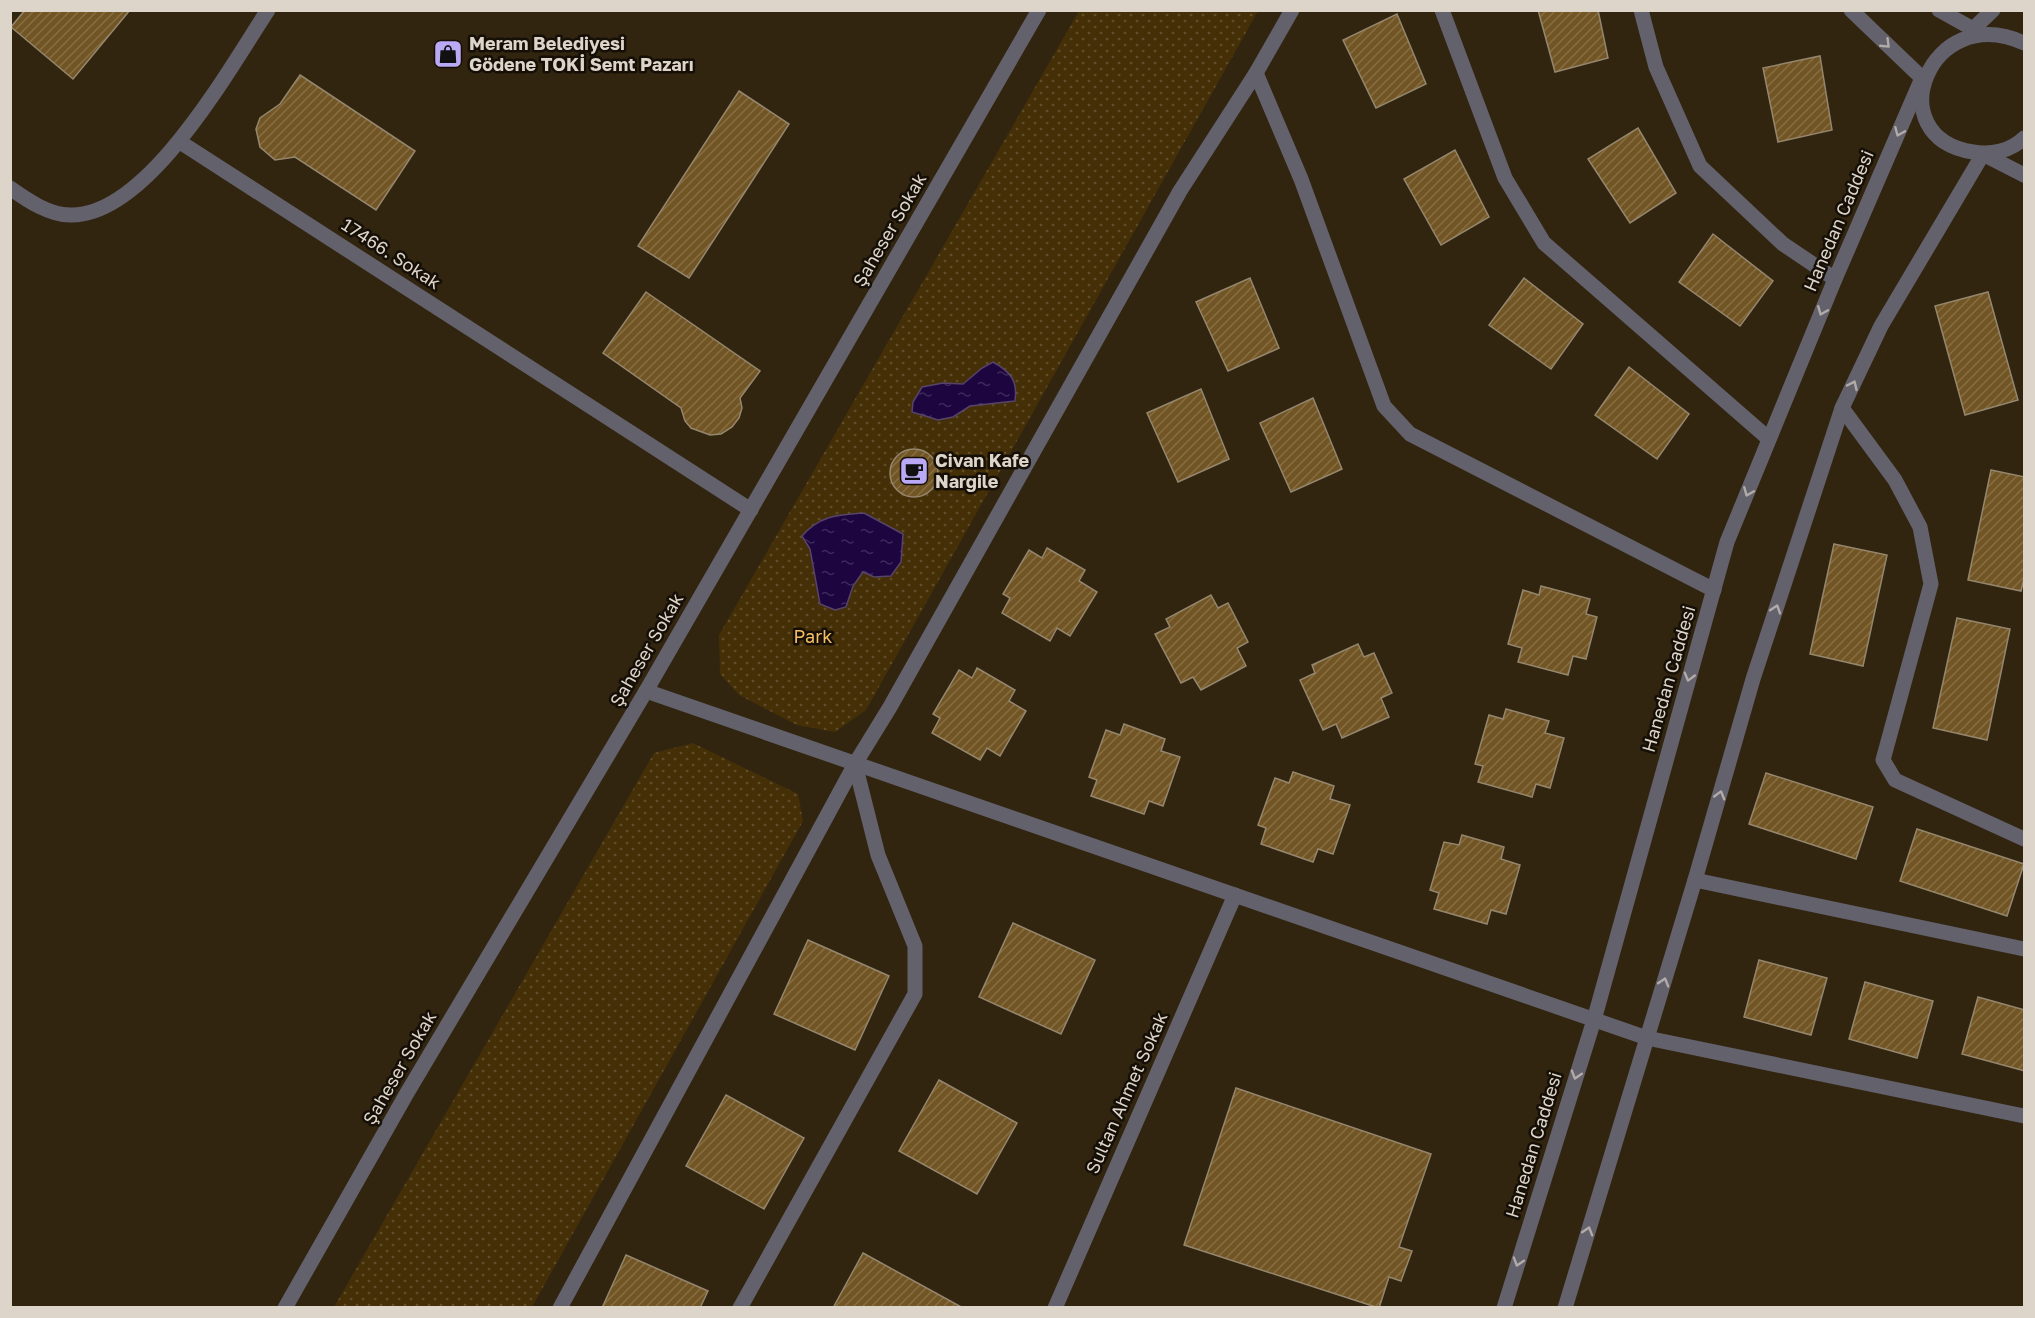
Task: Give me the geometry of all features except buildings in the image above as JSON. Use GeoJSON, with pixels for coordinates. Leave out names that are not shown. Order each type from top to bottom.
{"type":"FeatureCollection","features":[{"type":"Feature","properties":{"kind":"street"},"geometry":{"type":"LineString","coordinates":[[10,188],[31,204],[71,216],[103,209],[130,191],[180,142],[268,10]]}},
{"type":"Feature","properties":{"kind":"street","name":"Şaheser Sokak"},"geometry":{"type":"LineString","coordinates":[[285,1308],[407,1093],[646,691],[1039,10]]}},
{"type":"Feature","properties":{"kind":"street"},"geometry":{"type":"LineString","coordinates":[[561,1308],[855,764],[890,707],[1180,191],[1256,73],[1292,10]]}},
{"type":"Feature","properties":{"kind":"street"},"geometry":{"type":"LineString","coordinates":[[1442,10],[1505,178],[1544,243],[1769,439]]}},
{"type":"Feature","properties":{"kind":"street"},"geometry":{"type":"LineString","coordinates":[[1641,10],[1656,67],[1700,166],[1783,244],[1835,279]]}},
{"type":"Feature","properties":{"kind":"street"},"geometry":{"type":"LineString","coordinates":[[1851,10],[1922,78],[1921,97],[1925,115],[1934,131],[1948,143],[1965,151],[1983,154],[2025,175]]}},
{"type":"Feature","properties":{"kind":"street"},"geometry":{"type":"LineString","coordinates":[[1939,10],[1973,29],[1992,28],[2011,34],[2025,43]]}},
{"type":"Feature","properties":{"kind":"street"},"geometry":{"type":"LineString","coordinates":[[1973,29],[1993,10]]}},
{"type":"Feature","properties":{"kind":"street","name":"Hanedan Caddesi"},"geometry":{"type":"LineString","coordinates":[[1504,1308],[1594,1020],[1727,542],[1835,279],[1929,60],[1940,46],[1955,35],[1973,29]]}},
{"type":"Feature","properties":{"kind":"street"},"geometry":{"type":"LineString","coordinates":[[1256,73],[1301,179],[1384,406],[1410,434],[1714,590]]}},
{"type":"Feature","properties":{"kind":"street"},"geometry":{"type":"LineString","coordinates":[[1983,154],[2002,151],[2025,138]]}},
{"type":"Feature","properties":{"kind":"street","name":"17466. Sokak"},"geometry":{"type":"LineString","coordinates":[[180,142],[751,510]]}},
{"type":"Feature","properties":{"kind":"street"},"geometry":{"type":"LineString","coordinates":[[1565,1308],[1695,880],[1753,679],[1842,408],[1881,326],[1983,154]]}},
{"type":"Feature","properties":{"kind":"street"},"geometry":{"type":"LineString","coordinates":[[1842,408],[1895,480],[1920,527],[1932,584],[1883,760],[1895,780],[2025,839]]}},
{"type":"Feature","properties":{"kind":"street"},"geometry":{"type":"LineString","coordinates":[[646,691],[1647,1038],[2025,1116]]}},
{"type":"Feature","properties":{"kind":"street"},"geometry":{"type":"LineString","coordinates":[[740,1308],[915,994],[915,946],[878,855],[855,764]]}},
{"type":"Feature","properties":{"kind":"street"},"geometry":{"type":"LineString","coordinates":[[1695,880],[2025,949]]}},
{"type":"Feature","properties":{"kind":"street","name":"Sultan Ahmet Sokak"},"geometry":{"type":"LineString","coordinates":[[1056,1308],[1235,895]]}},
{"type":"Feature","properties":{"kind":"green space","name":"Park"},"geometry":{"type":"Polygon","coordinates":[[[1079,11],[1258,11],[866,710],[835,732],[797,725],[739,695],[720,674],[719,635],[1079,11]]]}},
{"type":"Feature","properties":{"kind":"green space"},"geometry":{"type":"Polygon","coordinates":[[[693,743],[798,794],[803,821],[532,1307],[334,1307],[654,753],[693,743]]]}},
{"type":"Feature","properties":{"kind":"water"},"geometry":{"type":"Polygon","coordinates":[[[993,362],[1009,373],[1012,378],[1016,394],[1015,401],[970,406],[953,417],[938,420],[912,412],[913,402],[922,387],[943,383],[963,384],[993,362]]]}},
{"type":"Feature","properties":{"kind":"water"},"geometry":{"type":"Polygon","coordinates":[[[864,513],[903,534],[901,562],[891,576],[874,577],[863,572],[853,586],[846,607],[835,610],[820,604],[810,549],[802,536],[816,524],[830,517],[864,513]]]}},
{"type":"Feature","properties":{"kind":"place","name":"Meram Belediyesi Gödene TOKİ Semt Pazarı"},"geometry":{"type":"Point","coordinates":[448,54]}},
{"type":"Feature","properties":{"kind":"place","name":"Civan Kafe Nargile"},"geometry":{"type":"Point","coordinates":[914,471]}}]}
